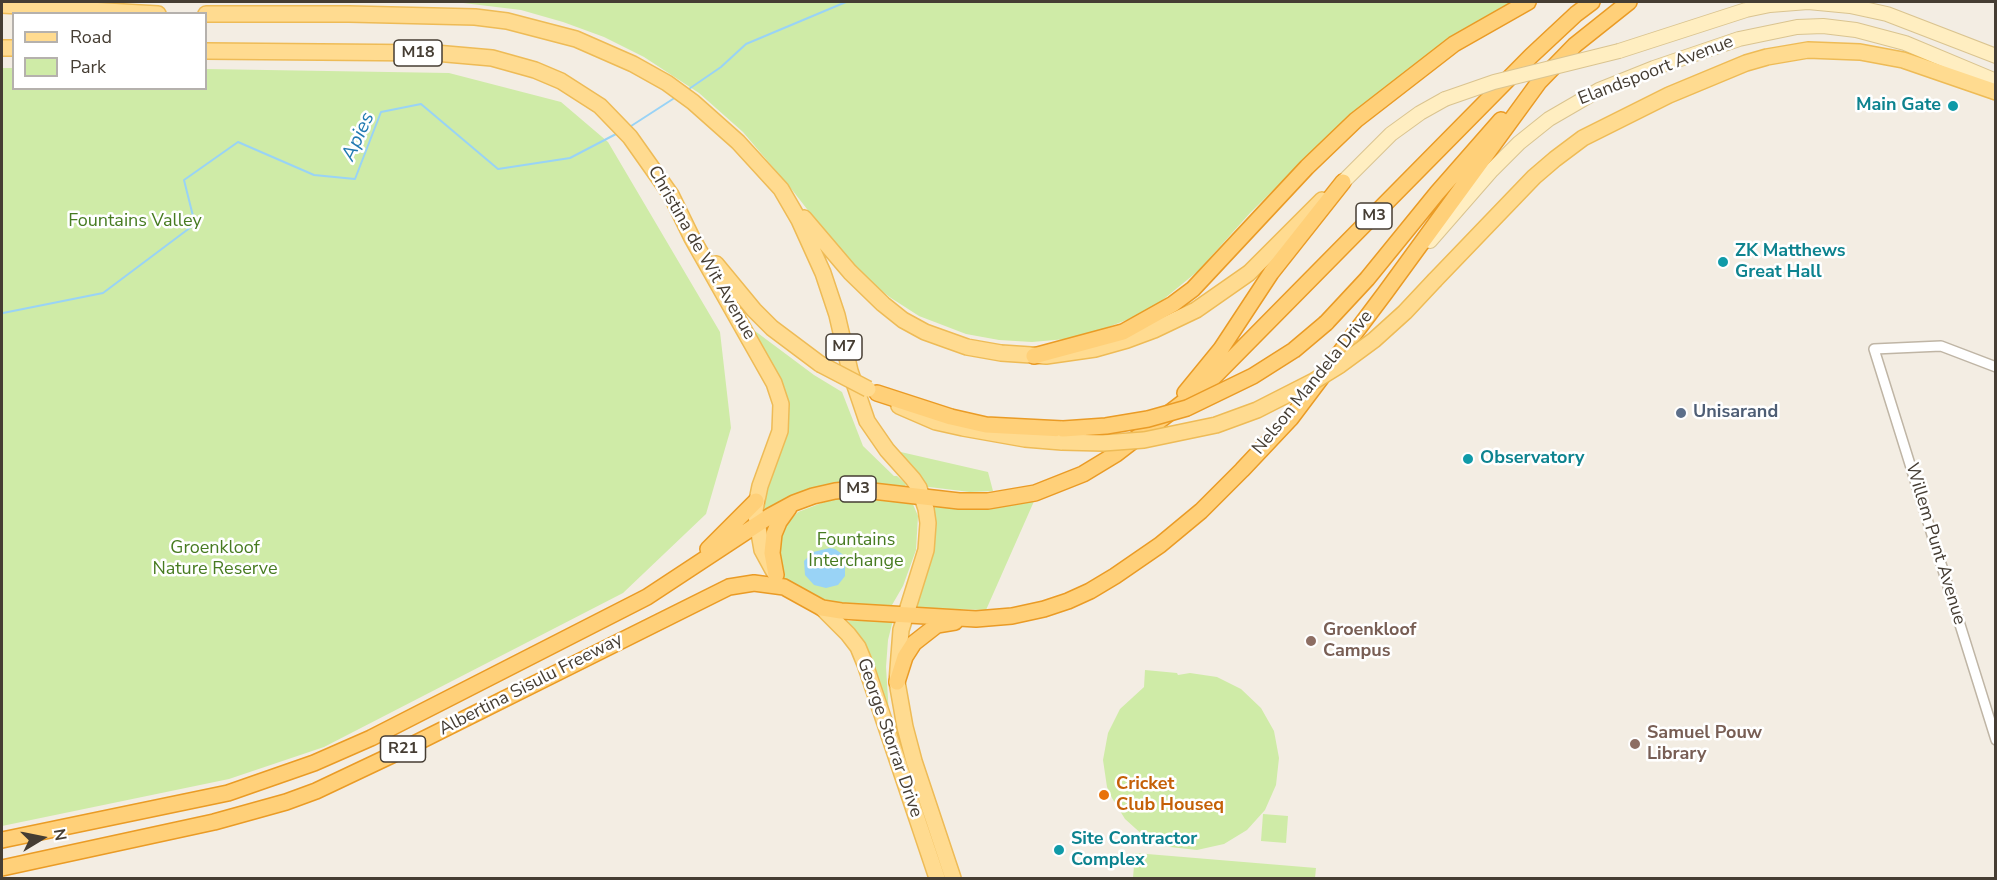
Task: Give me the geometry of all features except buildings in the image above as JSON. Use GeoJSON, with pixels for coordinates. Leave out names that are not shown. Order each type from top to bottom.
{"type":"FeatureCollection","features":[{"type":"Feature","properties":{"kind":"highway"},"geometry":{"type":"LineString","coordinates":[[1034,356],[1123,332],[1193,289],[1307,167],[1356,120],[1454,44],[1528,2]]}},
{"type":"Feature","properties":{"kind":"highway","name":"M3"},"geometry":{"type":"LineString","coordinates":[[757,525],[794,503],[835,491],[855,489],[922,497],[988,501],[1035,493],[1083,474],[1152,428],[1214,377],[1531,56],[1592,2]]}},
{"type":"Feature","properties":{"kind":"highway","name":"Nelson Mandela Drive"},"geometry":{"type":"LineString","coordinates":[[904,615],[976,619],[1027,613],[1068,601],[1105,583],[1160,545],[1222,492],[1291,418],[1539,82],[1575,45],[1629,2]]}},
{"type":"Feature","properties":{"kind":"highway"},"geometry":{"type":"LineString","coordinates":[[872,391],[951,417],[986,425],[1062,436],[1148,419],[1187,408],[1254,376],[1294,350],[1326,323],[1367,279],[1492,129],[1539,82]]}},
{"type":"Feature","properties":{"kind":"highway"},"geometry":{"type":"LineString","coordinates":[[1152,428],[1221,349],[1271,273],[1342,182]]}},
{"type":"Feature","properties":{"kind":"highway"},"geometry":{"type":"LineString","coordinates":[[688,572],[756,501]]}},
{"type":"Feature","properties":{"kind":"highway"},"geometry":{"type":"LineString","coordinates":[[794,503],[779,522],[774,534],[772,553],[780,581],[822,608],[904,615]]}},
{"type":"Feature","properties":{"kind":"highway","name":"Albertina Sisulu Freeway"},"geometry":{"type":"LineString","coordinates":[[2,840],[228,793],[314,763],[371,738],[647,597],[757,525]]}},
{"type":"Feature","properties":{"kind":"highway","name":"Albertina Sisulu Freeway"},"geometry":{"type":"LineString","coordinates":[[2,868],[214,822],[286,802],[316,791],[718,591],[743,584],[780,581]]}},
{"type":"Feature","properties":{"kind":"highway"},"geometry":{"type":"LineString","coordinates":[[897,682],[909,650],[923,635],[946,623],[976,619]]}},
{"type":"Feature","properties":{"kind":"main road","name":"Elandspoort Avenue"},"geometry":{"type":"LineString","coordinates":[[1342,182],[1391,134],[1420,112],[1445,99],[1494,82],[1618,51],[1746,10],[1770,5],[1808,2],[1850,6],[1887,14],[1995,56]]}},
{"type":"Feature","properties":{"kind":"main road"},"geometry":{"type":"LineString","coordinates":[[2,4],[127,12]]}},
{"type":"Feature","properties":{"kind":"main road","name":"M18"},"geometry":{"type":"LineString","coordinates":[[207,14],[434,15],[507,21],[555,33],[598,47],[667,83],[711,116],[781,189]]}},
{"type":"Feature","properties":{"kind":"main road","name":"Elandspoort Avenue"},"geometry":{"type":"LineString","coordinates":[[1385,293],[1492,170],[1549,119],[1599,90],[1707,49],[1782,28],[1842,27],[1869,32],[1905,43],[1995,81]]}},
{"type":"Feature","properties":{"kind":"main road"},"geometry":{"type":"LineString","coordinates":[[1062,436],[1103,443],[1144,440],[1216,425],[1257,410],[1314,381],[1374,340],[1405,312],[1534,177],[1575,144],[1602,127],[1659,100],[1746,63],[1808,50],[1860,51],[1903,60],[1995,92]]}},
{"type":"Feature","properties":{"kind":"main road","name":"Christina de Wit Avenue"},"geometry":{"type":"LineString","coordinates":[[207,51],[424,53],[492,58],[535,70],[561,81],[600,106],[642,153],[683,218],[692,238],[771,376],[781,404],[781,421],[775,448],[756,501],[757,525],[762,550],[780,581]]}},
{"type":"Feature","properties":{"kind":"main road"},"geometry":{"type":"LineString","coordinates":[[781,189],[850,272],[903,320],[925,332],[967,347],[1034,356],[1076,352],[1127,340],[1196,310],[1249,273],[1342,182]]}},
{"type":"Feature","properties":{"kind":"main road","name":"M7"},"geometry":{"type":"LineString","coordinates":[[781,189],[799,220],[823,273],[837,315],[856,393],[867,421],[887,450],[913,479],[922,497],[928,524],[928,539],[904,615]]}},
{"type":"Feature","properties":{"kind":"main road"},"geometry":{"type":"LineString","coordinates":[[683,218],[753,310],[820,364],[872,391]]}},
{"type":"Feature","properties":{"kind":"main road","name":"George Storrar Drive"},"geometry":{"type":"LineString","coordinates":[[822,608],[858,647],[937,879]]}},
{"type":"Feature","properties":{"kind":"main road","name":"George Storrar Drive"},"geometry":{"type":"LineString","coordinates":[[904,615],[897,682],[903,718],[914,761],[953,879]]}},
{"type":"Feature","properties":{"kind":"street","name":"Willem Punt Avenue"},"geometry":{"type":"LineString","coordinates":[[1995,367],[1940,346],[1874,349],[1995,740]]}},
{"type":"Feature","properties":{"kind":"green space"},"geometry":{"type":"Polygon","coordinates":[[[455,2],[1511,2],[1451,39],[1368,101],[1250,213],[1198,271],[1159,303],[1129,319],[1098,331],[1066,339],[1032,342],[999,340],[966,334],[919,316],[891,298],[864,277],[841,253],[743,132],[699,93],[644,57],[604,37],[563,22],[521,10],[455,2]]]}},
{"type":"Feature","properties":{"kind":"green space","name":"Groenkloof Nature Reserve"},"geometry":{"type":"Polygon","coordinates":[[[2,68],[12,68],[12,90],[207,90],[207,69],[449,73],[561,102],[608,142],[720,332],[731,428],[706,514],[623,593],[324,747],[229,779],[2,826],[2,68]]]}},
{"type":"Feature","properties":{"kind":"green space"},"geometry":{"type":"Polygon","coordinates":[[[755,331],[814,375],[842,392],[863,446],[894,476],[906,484],[905,487],[871,483],[824,485],[781,500],[757,516],[784,432],[751,335],[755,331]]]}},
{"type":"Feature","properties":{"kind":"green space"},"geometry":{"type":"Polygon","coordinates":[[[892,450],[988,472],[993,491],[970,492],[921,486],[892,450]]]}},
{"type":"Feature","properties":{"kind":"green space","name":"Fountains Interchange"},"geometry":{"type":"Polygon","coordinates":[[[853,496],[912,502],[918,516],[916,550],[903,586],[892,605],[862,608],[834,605],[802,595],[778,573],[775,543],[784,526],[798,512],[827,501],[853,496]]]}},
{"type":"Feature","properties":{"kind":"green space"},"geometry":{"type":"Polygon","coordinates":[[[1035,499],[986,610],[909,608],[927,504],[1035,499]]]}},
{"type":"Feature","properties":{"kind":"green space"},"geometry":{"type":"Polygon","coordinates":[[[893,620],[888,640],[886,667],[889,715],[842,622],[893,620]]]}},
{"type":"Feature","properties":{"kind":"green space"},"geometry":{"type":"Polygon","coordinates":[[[1145,670],[1217,677],[1241,689],[1261,708],[1274,731],[1279,758],[1276,785],[1265,810],[1247,830],[1224,844],[1197,850],[1170,847],[1145,837],[1125,819],[1107,787],[1103,760],[1108,733],[1120,709],[1144,687],[1145,670]]]}},
{"type":"Feature","properties":{"kind":"green space"},"geometry":{"type":"Polygon","coordinates":[[[1263,814],[1288,816],[1286,843],[1261,841],[1263,814]]]}},
{"type":"Feature","properties":{"kind":"green space"},"geometry":{"type":"Polygon","coordinates":[[[1135,853],[1316,868],[1315,878],[1133,878],[1135,853]]]}},
{"type":"Feature","properties":{"kind":"water"},"geometry":{"type":"Polygon","coordinates":[[[830,548],[845,556],[845,576],[838,585],[826,588],[814,585],[805,575],[804,561],[813,552],[830,548]]]}},
{"type":"Feature","properties":{"kind":"waterway","name":"Apies"},"geometry":{"type":"LineString","coordinates":[[686,91],[721,67],[746,44],[846,2]]}},
{"type":"Feature","properties":{"kind":"waterway","name":"Apies"},"geometry":{"type":"LineString","coordinates":[[628,128],[676,97]]}},
{"type":"Feature","properties":{"kind":"waterway","name":"Apies"},"geometry":{"type":"LineString","coordinates":[[3,313],[103,293],[195,224],[184,180],[238,142],[314,175],[355,179],[381,112],[421,104],[498,169],[570,158],[618,133]]}},
{"type":"Feature","properties":{"kind":"place","name":"Main Gate"},"geometry":{"type":"Point","coordinates":[1953,106]}},
{"type":"Feature","properties":{"kind":"place","name":"ZK Matthews Great Hall"},"geometry":{"type":"Point","coordinates":[1723,262]}},
{"type":"Feature","properties":{"kind":"place","name":"Unisarand"},"geometry":{"type":"Point","coordinates":[1681,413]}},
{"type":"Feature","properties":{"kind":"place","name":"Observatory"},"geometry":{"type":"Point","coordinates":[1468,459]}},
{"type":"Feature","properties":{"kind":"place","name":"Groenkloof Campus"},"geometry":{"type":"Point","coordinates":[1311,641]}},
{"type":"Feature","properties":{"kind":"place","name":"Samuel Pouw Library"},"geometry":{"type":"Point","coordinates":[1635,744]}},
{"type":"Feature","properties":{"kind":"place","name":"Cricket Club Houseq"},"geometry":{"type":"Point","coordinates":[1104,795]}},
{"type":"Feature","properties":{"kind":"place","name":"Site Contractor Complex"},"geometry":{"type":"Point","coordinates":[1059,850]}},
{"type":"Feature","properties":{"kind":"park label","name":"Fountains Valley"},"geometry":{"type":"Point","coordinates":[135,222]}}]}
